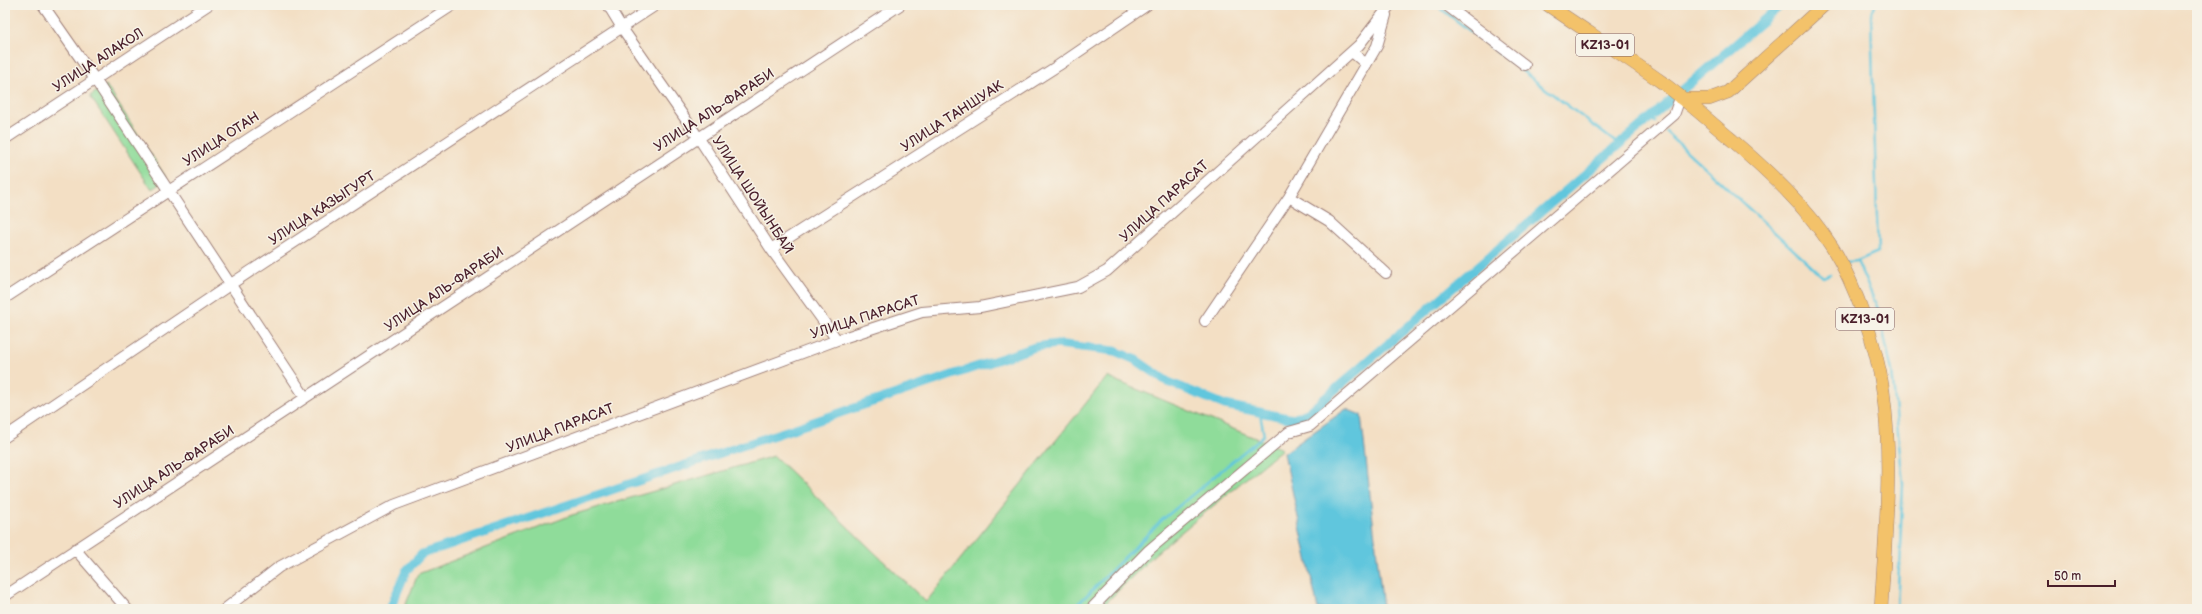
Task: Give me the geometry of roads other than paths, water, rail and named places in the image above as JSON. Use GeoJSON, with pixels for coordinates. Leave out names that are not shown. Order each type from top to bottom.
{"type":"FeatureCollection","features":[{"type":"Feature","properties":{"kind":"main road","name":"KZ13-01"},"geometry":{"type":"LineString","coordinates":[[1548,5],[1663,84],[1692,106],[1755,159],[1775,178],[1809,216],[1833,248],[1863,314],[1879,370],[1888,436],[1887,492],[1881,609]]}},
{"type":"Feature","properties":{"kind":"main road"},"geometry":{"type":"LineString","coordinates":[[1680,98],[1694,100],[1709,99],[1728,92],[1824,5]]}},
{"type":"Feature","properties":{"kind":"street"},"geometry":{"type":"LineString","coordinates":[[43,5],[169,190],[305,397]]}},
{"type":"Feature","properties":{"kind":"street","name":"УЛИЦА АЛАКОЛ"},"geometry":{"type":"LineString","coordinates":[[5,139],[94,78],[208,5]]}},
{"type":"Feature","properties":{"kind":"street","name":"УЛИЦА ОТАН"},"geometry":{"type":"LineString","coordinates":[[5,298],[453,5]]}},
{"type":"Feature","properties":{"kind":"street","name":"УЛИЦА ШОЙЫНБАЙ"},"geometry":{"type":"LineString","coordinates":[[608,5],[622,28],[698,137],[771,249],[837,340]]}},
{"type":"Feature","properties":{"kind":"street","name":"УЛИЦА КАЗЫГУРТ"},"geometry":{"type":"LineString","coordinates":[[5,437],[231,284],[656,5]]}},
{"type":"Feature","properties":{"kind":"street","name":"УЛИЦА АЛЬ-ФАРАБИ"},"geometry":{"type":"LineString","coordinates":[[5,596],[900,5]]}},
{"type":"Feature","properties":{"kind":"street","name":"УЛИЦА ТАНШУАК"},"geometry":{"type":"LineString","coordinates":[[771,249],[1059,65],[1147,5]]}},
{"type":"Feature","properties":{"kind":"street"},"geometry":{"type":"LineString","coordinates":[[1446,5],[1525,65]]}},
{"type":"Feature","properties":{"kind":"street"},"geometry":{"type":"LineString","coordinates":[[1205,321],[1289,197],[1377,46],[1388,8]]}},
{"type":"Feature","properties":{"kind":"street","name":"УЛИЦА ПАРАСАТ"},"geometry":{"type":"LineString","coordinates":[[225,609],[279,566],[394,505],[837,340],[922,312],[980,307],[1078,287],[1107,271],[1352,52],[1388,8]]}},
{"type":"Feature","properties":{"kind":"street"},"geometry":{"type":"LineString","coordinates":[[1352,52],[1366,64]]}},
{"type":"Feature","properties":{"kind":"street"},"geometry":{"type":"LineString","coordinates":[[1091,609],[1149,550],[1289,432],[1310,426],[1674,116],[1680,98]]}},
{"type":"Feature","properties":{"kind":"street"},"geometry":{"type":"LineString","coordinates":[[1289,197],[1329,221],[1386,273]]}},
{"type":"Feature","properties":{"kind":"street"},"geometry":{"type":"LineString","coordinates":[[75,549],[127,609]]}},
{"type":"Feature","properties":{"kind":"water"},"geometry":{"type":"Polygon","coordinates":[[[1346,409],[1361,415],[1383,609],[1318,609],[1284,453],[1346,409]]]}},
{"type":"Feature","properties":{"kind":"waterway"},"geometry":{"type":"LineString","coordinates":[[1436,5],[1619,145]]}},
{"type":"Feature","properties":{"kind":"waterway"},"geometry":{"type":"LineString","coordinates":[[390,609],[406,571],[422,554],[1035,347],[1057,344],[1115,351],[1136,360],[1168,382],[1225,405],[1293,419],[1309,412],[1781,5]]}},
{"type":"Feature","properties":{"kind":"waterway"},"geometry":{"type":"LineString","coordinates":[[1847,262],[1857,261],[1878,252],[1871,15],[1875,5]]}},
{"type":"Feature","properties":{"kind":"waterway"},"geometry":{"type":"LineString","coordinates":[[1650,118],[1655,122]]}},
{"type":"Feature","properties":{"kind":"waterway"},"geometry":{"type":"LineString","coordinates":[[1666,132],[1823,277],[1830,274]]}},
{"type":"Feature","properties":{"kind":"waterway"},"geometry":{"type":"LineString","coordinates":[[1857,261],[1878,309],[1892,371],[1903,484],[1897,609]]}},
{"type":"Feature","properties":{"kind":"waterway"},"geometry":{"type":"LineString","coordinates":[[1073,609],[1162,520],[1264,435],[1260,414]]}}]}
